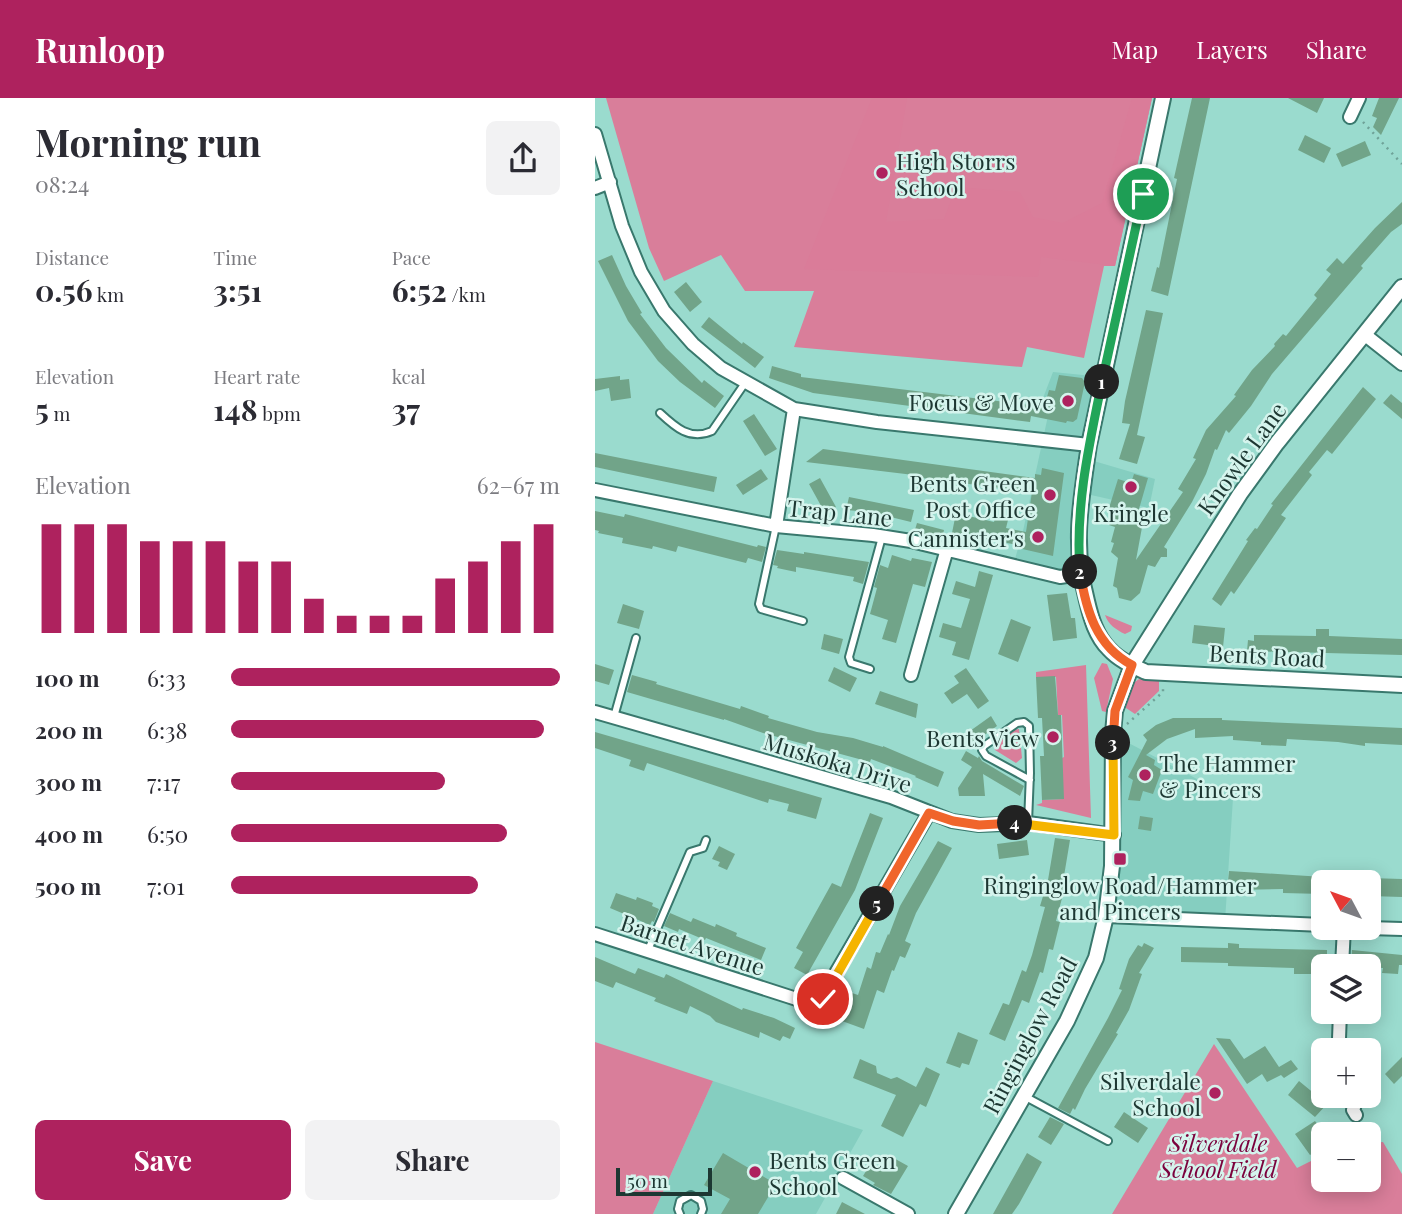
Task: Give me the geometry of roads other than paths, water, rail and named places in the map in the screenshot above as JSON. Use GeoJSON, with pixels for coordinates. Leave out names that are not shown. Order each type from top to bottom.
{"type":"FeatureCollection","features":[{"type":"Feature","properties":{"kind":"street"},"geometry":{"type":"LineString","coordinates":[[1132,665],[1107,648],[1096,631],[1080,574],[1078,520],[1089,445],[1163,98]]}},
{"type":"Feature","properties":{"kind":"street"},"geometry":{"type":"LineString","coordinates":[[1350,117],[1359,98]]}},
{"type":"Feature","properties":{"kind":"street"},"geometry":{"type":"LineString","coordinates":[[595,134],[622,226],[641,272],[664,311],[693,344],[721,368],[794,409],[877,422],[1089,445]]}},
{"type":"Feature","properties":{"kind":"street"},"geometry":{"type":"LineString","coordinates":[[595,188],[610,182]]}},
{"type":"Feature","properties":{"kind":"street","name":"Knowle Lane"},"geometry":{"type":"LineString","coordinates":[[1132,665],[1240,494],[1277,443],[1402,287]]}},
{"type":"Feature","properties":{"kind":"street"},"geometry":{"type":"LineString","coordinates":[[1364,334],[1402,365]]}},
{"type":"Feature","properties":{"kind":"street"},"geometry":{"type":"LineString","coordinates":[[776,527],[794,409]]}},
{"type":"Feature","properties":{"kind":"street","name":"Trap Lane"},"geometry":{"type":"LineString","coordinates":[[595,490],[776,527],[882,537],[947,549],[1060,577],[1080,574]]}},
{"type":"Feature","properties":{"kind":"street"},"geometry":{"type":"LineString","coordinates":[[911,675],[947,549]]}},
{"type":"Feature","properties":{"kind":"street","name":"Bents Road"},"geometry":{"type":"LineString","coordinates":[[1132,665],[1146,672],[1402,685]]}},
{"type":"Feature","properties":{"kind":"street","name":"Ringinglow Road"},"geometry":{"type":"LineString","coordinates":[[956,1214],[1084,989],[1096,958],[1106,916],[1114,835],[1114,722],[1121,691],[1132,665]]}},
{"type":"Feature","properties":{"kind":"street","name":"Muskoka Drive"},"geometry":{"type":"LineString","coordinates":[[595,712],[891,797],[953,821],[979,825],[1028,823],[1114,835]]}},
{"type":"Feature","properties":{"kind":"street","name":"Barnet Avenue"},"geometry":{"type":"LineString","coordinates":[[595,934],[812,1004],[818,1003],[929,813]]}},
{"type":"Feature","properties":{"kind":"street"},"geometry":{"type":"LineString","coordinates":[[1106,916],[1311,925]]}},
{"type":"Feature","properties":{"kind":"street"},"geometry":{"type":"LineString","coordinates":[[1381,928],[1402,929]]}},
{"type":"Feature","properties":{"kind":"street"},"geometry":{"type":"LineString","coordinates":[[1354,1108],[1356,1115]]}},
{"type":"Feature","properties":{"kind":"street"},"geometry":{"type":"LineString","coordinates":[[843,1178],[908,1214]]}},
{"type":"Feature","properties":{"kind":"lane"},"geometry":{"type":"LineString","coordinates":[[660,413],[681,432],[704,435],[712,431],[745,383]]}},
{"type":"Feature","properties":{"kind":"lane"},"geometry":{"type":"LineString","coordinates":[[776,527],[759,604],[761,609],[803,621]]}},
{"type":"Feature","properties":{"kind":"lane"},"geometry":{"type":"LineString","coordinates":[[870,669],[851,663],[849,657],[882,537]]}},
{"type":"Feature","properties":{"kind":"lane"},"geometry":{"type":"LineString","coordinates":[[614,717],[636,638]]}},
{"type":"Feature","properties":{"kind":"lane"},"geometry":{"type":"LineString","coordinates":[[1028,823],[1030,780],[1029,726],[1024,722],[1017,723],[982,750],[986,756],[1030,780]]}},
{"type":"Feature","properties":{"kind":"lane"},"geometry":{"type":"LineString","coordinates":[[648,950],[690,852],[703,848],[706,840]]}},
{"type":"Feature","properties":{"kind":"lane"},"geometry":{"type":"LineString","coordinates":[[1024,1096],[1108,1141]]}},
{"type":"Feature","properties":{"kind":"lane"},"geometry":{"type":"LineString","coordinates":[[680,1214],[680,1201],[691,1195],[701,1201],[701,1214]]}},
{"type":"Feature","properties":{"kind":"place","name":"High Storrs School"},"geometry":{"type":"Point","coordinates":[882,173]}},
{"type":"Feature","properties":{"kind":"place","name":"Focus & Move"},"geometry":{"type":"Point","coordinates":[1068,401]}},
{"type":"Feature","properties":{"kind":"place","name":"Kringle"},"geometry":{"type":"Point","coordinates":[1131,487]}},
{"type":"Feature","properties":{"kind":"place","name":"Bents Green Post Office"},"geometry":{"type":"Point","coordinates":[1050,495]}},
{"type":"Feature","properties":{"kind":"place","name":"Cannister's"},"geometry":{"type":"Point","coordinates":[1038,537]}},
{"type":"Feature","properties":{"kind":"place","name":"Bents View"},"geometry":{"type":"Point","coordinates":[1053,737]}},
{"type":"Feature","properties":{"kind":"place","name":"The Hammer & Pincers"},"geometry":{"type":"Point","coordinates":[1145,775]}},
{"type":"Feature","properties":{"kind":"place","name":"Ringinglow Road/Hammer and Pincers"},"geometry":{"type":"Point","coordinates":[1120,859]}},
{"type":"Feature","properties":{"kind":"place","name":"Silverdale School"},"geometry":{"type":"Point","coordinates":[1215,1093]}},
{"type":"Feature","properties":{"kind":"place","name":"Bents Green School"},"geometry":{"type":"Point","coordinates":[755,1172]}},
{"type":"Feature","properties":{"kind":"park label","name":"Silverdale School Field"},"geometry":{"type":"Point","coordinates":[1218,1155]}}]}
